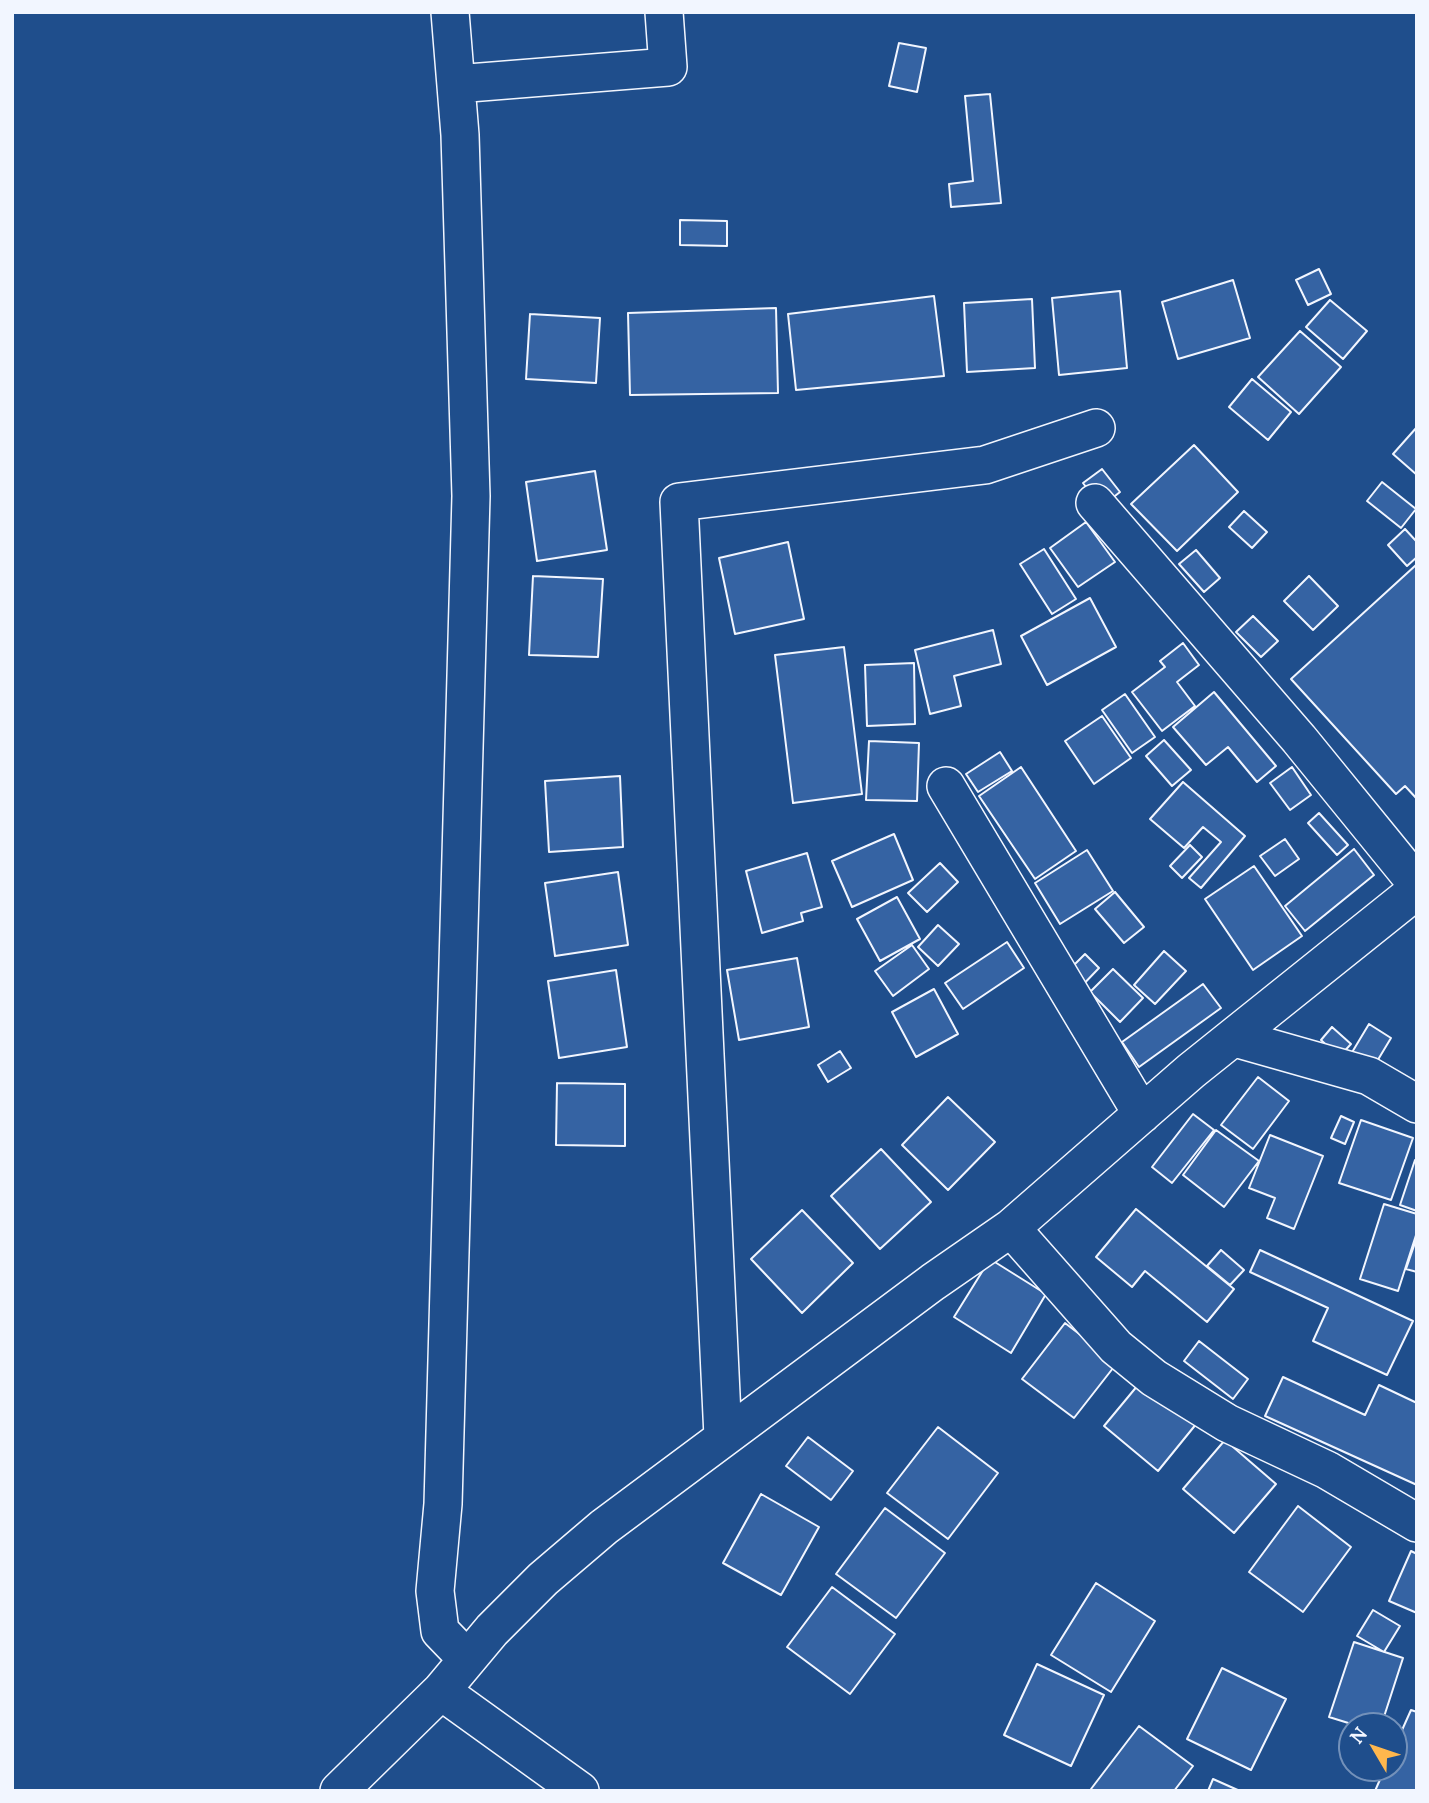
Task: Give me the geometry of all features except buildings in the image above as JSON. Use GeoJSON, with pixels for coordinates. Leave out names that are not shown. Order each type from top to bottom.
{"type":"FeatureCollection","features":[{"type":"Feature","properties":{"kind":"street"},"geometry":{"type":"LineString","coordinates":[[450,12],[456,84],[471,496],[443,1504],[435,1591],[440,1632],[467,1659]]}},
{"type":"Feature","properties":{"kind":"street"},"geometry":{"type":"LineString","coordinates":[[456,84],[668,66],[664,12]]}},
{"type":"Feature","properties":{"kind":"street"},"geometry":{"type":"LineString","coordinates":[[723,1437],[679,502],[985,464],[1096,428]]}},
{"type":"Feature","properties":{"kind":"street"},"geometry":{"type":"LineString","coordinates":[[1095,503],[1299,738],[1417,884]]}},
{"type":"Feature","properties":{"kind":"street"},"geometry":{"type":"LineString","coordinates":[[946,786],[1142,1114]]}},
{"type":"Feature","properties":{"kind":"street"},"geometry":{"type":"LineString","coordinates":[[339,1791],[441,1691],[467,1659],[542,1579],[604,1527],[933,1282],[1011,1228],[1142,1114],[1417,890]]}},
{"type":"Feature","properties":{"kind":"street"},"geometry":{"type":"LineString","coordinates":[[1236,1038],[1369,1076],[1417,1104]]}},
{"type":"Feature","properties":{"kind":"street"},"geometry":{"type":"LineString","coordinates":[[1011,1228],[1116,1347],[1154,1378],[1227,1423],[1327,1469],[1417,1523]]}},
{"type":"Feature","properties":{"kind":"street"},"geometry":{"type":"LineString","coordinates":[[441,1691],[580,1791]]}}]}
